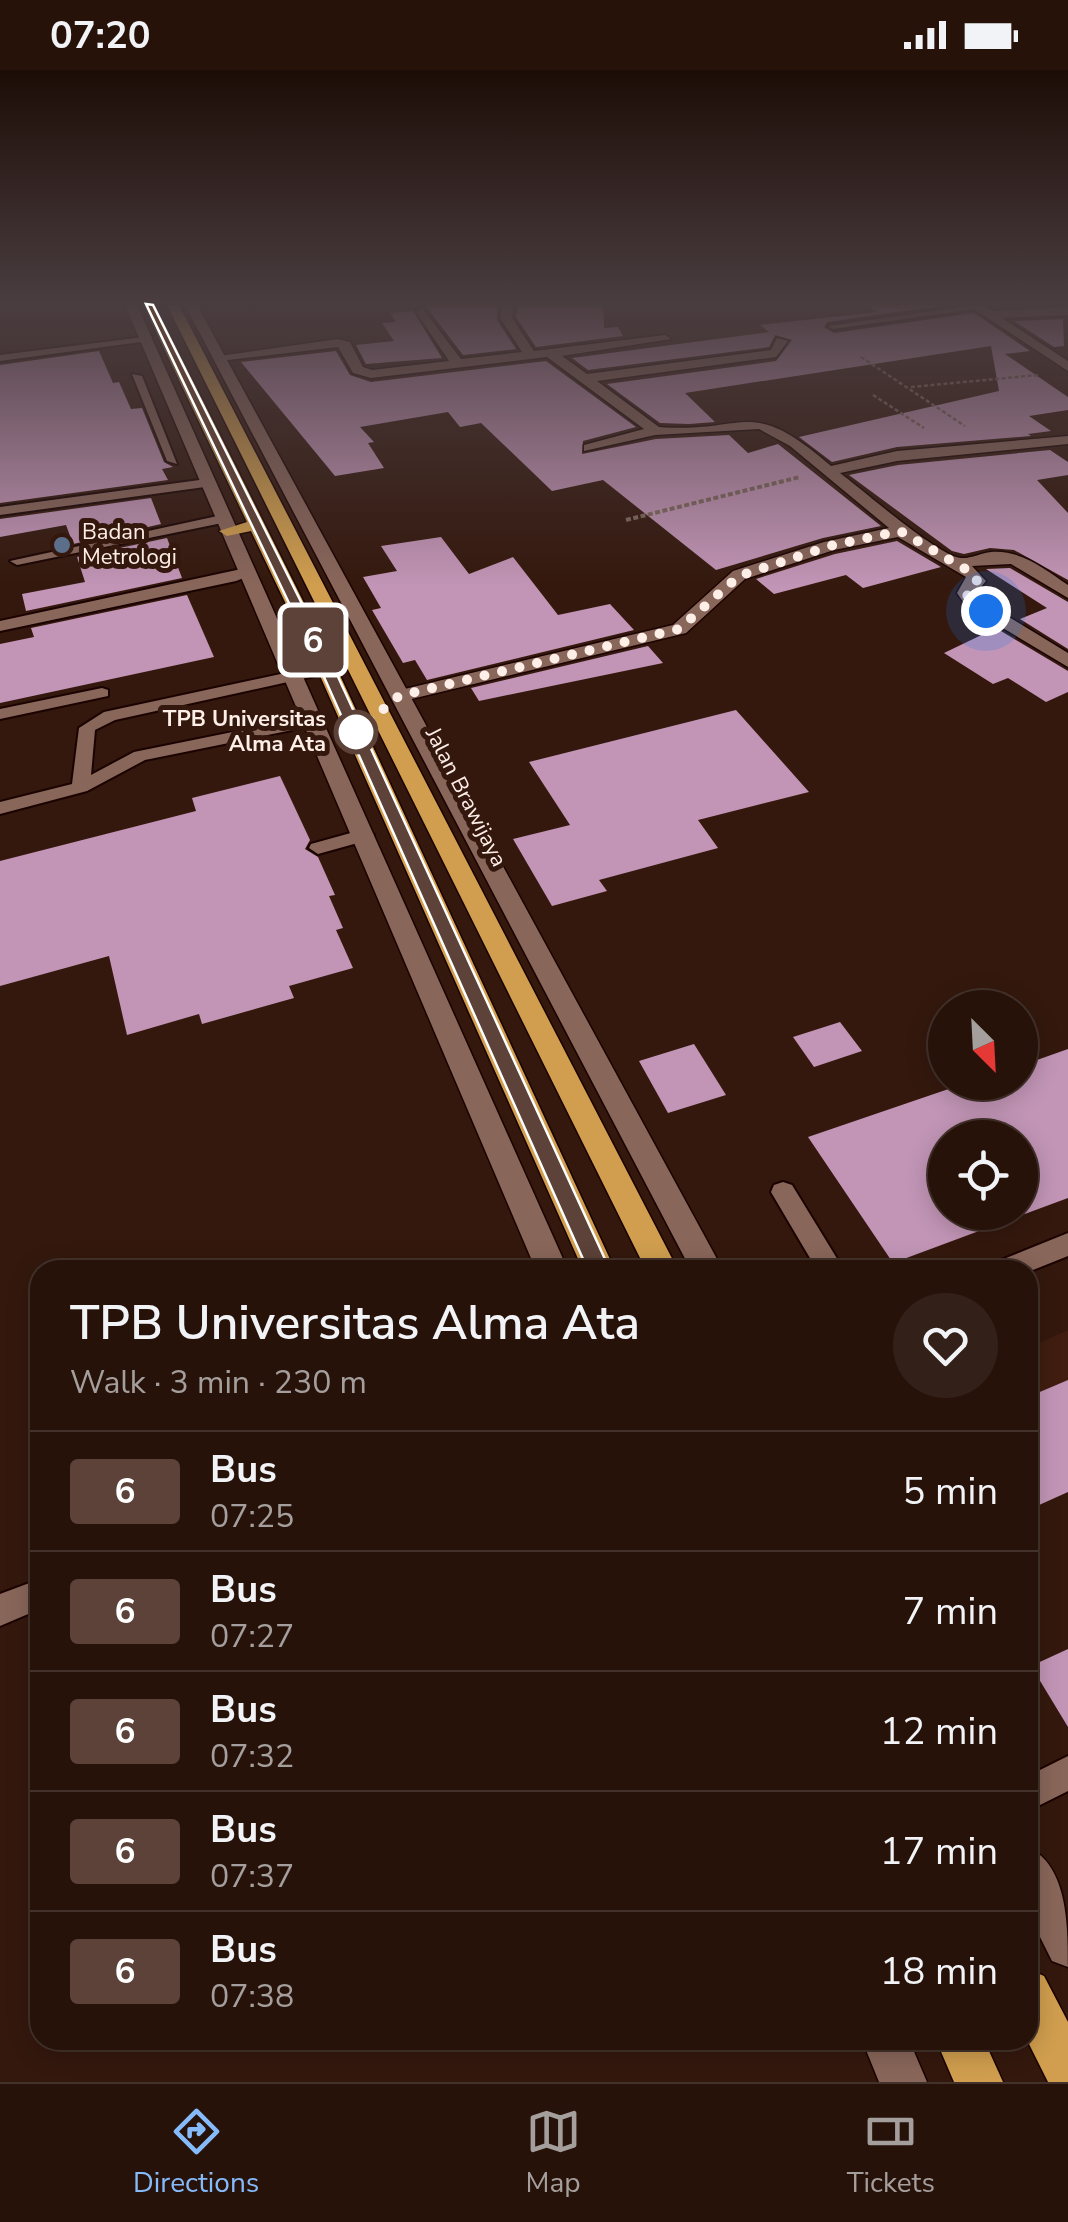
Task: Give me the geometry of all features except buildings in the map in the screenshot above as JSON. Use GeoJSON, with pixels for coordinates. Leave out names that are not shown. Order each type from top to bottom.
{"type":"FeatureCollection","features":[{"type":"Feature","properties":{"kind":"highway"},"geometry":{"type":"LineString","coordinates":[[193,399],[327,668],[593,1260]]}},
{"type":"Feature","properties":{"kind":"highway","name":"Jalan Brawijaya"},"geometry":{"type":"LineString","coordinates":[[220,399],[657,1260]]}},
{"type":"Feature","properties":{"kind":"highway"},"geometry":{"type":"LineString","coordinates":[[225,525],[254,526]]}},
{"type":"Feature","properties":{"kind":"highway"},"geometry":{"type":"LineString","coordinates":[[1038,2012],[1068,2072]]}},
{"type":"Feature","properties":{"kind":"highway"},"geometry":{"type":"LineString","coordinates":[[964,2050],[979,2082]]}},
{"type":"Feature","properties":{"kind":"street"},"geometry":{"type":"LineString","coordinates":[[163,399],[208,483],[294,675],[548,1260]]}},
{"type":"Feature","properties":{"kind":"street"},"geometry":{"type":"LineString","coordinates":[[241,399],[702,1260]]}},
{"type":"Feature","properties":{"kind":"street"},"geometry":{"type":"LineString","coordinates":[[610,399],[655,430],[671,433],[739,423],[772,426],[882,511],[900,531],[976,577],[966,593],[972,602],[1068,661]]}},
{"type":"Feature","properties":{"kind":"street"},"geometry":{"type":"LineString","coordinates":[[589,448],[655,430]]}},
{"type":"Feature","properties":{"kind":"street"},"geometry":{"type":"LineString","coordinates":[[828,471],[897,456],[1068,440]]}},
{"type":"Feature","properties":{"kind":"street"},"geometry":{"type":"LineString","coordinates":[[399,696],[679,629],[739,576],[830,546],[900,531]]}},
{"type":"Feature","properties":{"kind":"street"},"geometry":{"type":"LineString","coordinates":[[958,564],[996,554],[1018,559],[1068,593]]}},
{"type":"Feature","properties":{"kind":"street"},"geometry":{"type":"LineString","coordinates":[[1038,1888],[1068,1944]]}},
{"type":"Feature","properties":{"kind":"street"},"geometry":{"type":"LineString","coordinates":[[889,2050],[903,2082]]}},
{"type":"Feature","properties":{"kind":"lane"},"geometry":{"type":"LineString","coordinates":[[156,399],[165,409],[173,461]]}},
{"type":"Feature","properties":{"kind":"lane"},"geometry":{"type":"LineString","coordinates":[[0,512],[208,483]]}},
{"type":"Feature","properties":{"kind":"lane"},"geometry":{"type":"LineString","coordinates":[[16,561],[225,525]]}},
{"type":"Feature","properties":{"kind":"lane"},"geometry":{"type":"LineString","coordinates":[[0,626],[246,572]]}},
{"type":"Feature","properties":{"kind":"lane"},"geometry":{"type":"LineString","coordinates":[[81,787],[87,728],[110,716],[327,668]]}},
{"type":"Feature","properties":{"kind":"lane"},"geometry":{"type":"LineString","coordinates":[[0,714],[102,693]]}},
{"type":"Feature","properties":{"kind":"lane"},"geometry":{"type":"LineString","coordinates":[[0,808],[81,787],[140,756],[311,721]]}},
{"type":"Feature","properties":{"kind":"lane"},"geometry":{"type":"LineString","coordinates":[[318,848],[365,835]]}},
{"type":"Feature","properties":{"kind":"lane"},"geometry":{"type":"LineString","coordinates":[[783,1192],[826,1260]]}},
{"type":"Feature","properties":{"kind":"lane"},"geometry":{"type":"LineString","coordinates":[[1030,1260],[1068,1244]]}},
{"type":"Feature","properties":{"kind":"lane"},"geometry":{"type":"LineString","coordinates":[[0,1610],[30,1598]]}},
{"type":"Feature","properties":{"kind":"lane"},"geometry":{"type":"LineString","coordinates":[[1038,1789],[1068,1773]]}},
{"type":"Feature","properties":{"kind":"path"},"geometry":{"type":"LineString","coordinates":[[878,399],[958,451]]}},
{"type":"Feature","properties":{"kind":"path"},"geometry":{"type":"LineString","coordinates":[[926,399],[994,447]]}},
{"type":"Feature","properties":{"kind":"path"},"geometry":{"type":"LineString","coordinates":[[626,520],[828,471]]}},
{"type":"Feature","properties":{"kind":"shaded area"},"geometry":{"type":"Polygon","coordinates":[[[1068,1330],[1068,1380],[1038,1394],[1038,1344],[1068,1330]]]}},
{"type":"Feature","properties":{"kind":"bus line","name":"6"},"geometry":{"type":"LineString","coordinates":[[195,399],[327,668],[594,1260]]}},
{"type":"Feature","properties":{"kind":"place","name":"Badan Metrologi"},"geometry":{"type":"Point","coordinates":[62,545]}},
{"type":"Feature","properties":{"kind":"place","name":"TPB Universitas Alma Ata"},"geometry":{"type":"Point","coordinates":[356,732]}},
{"type":"Feature","properties":{"kind":"route"},"geometry":{"type":"LineString","coordinates":[[356,732],[399,696],[679,629],[739,576],[830,546],[900,531],[974,574],[977,581],[966,593],[986,611]]}}]}
